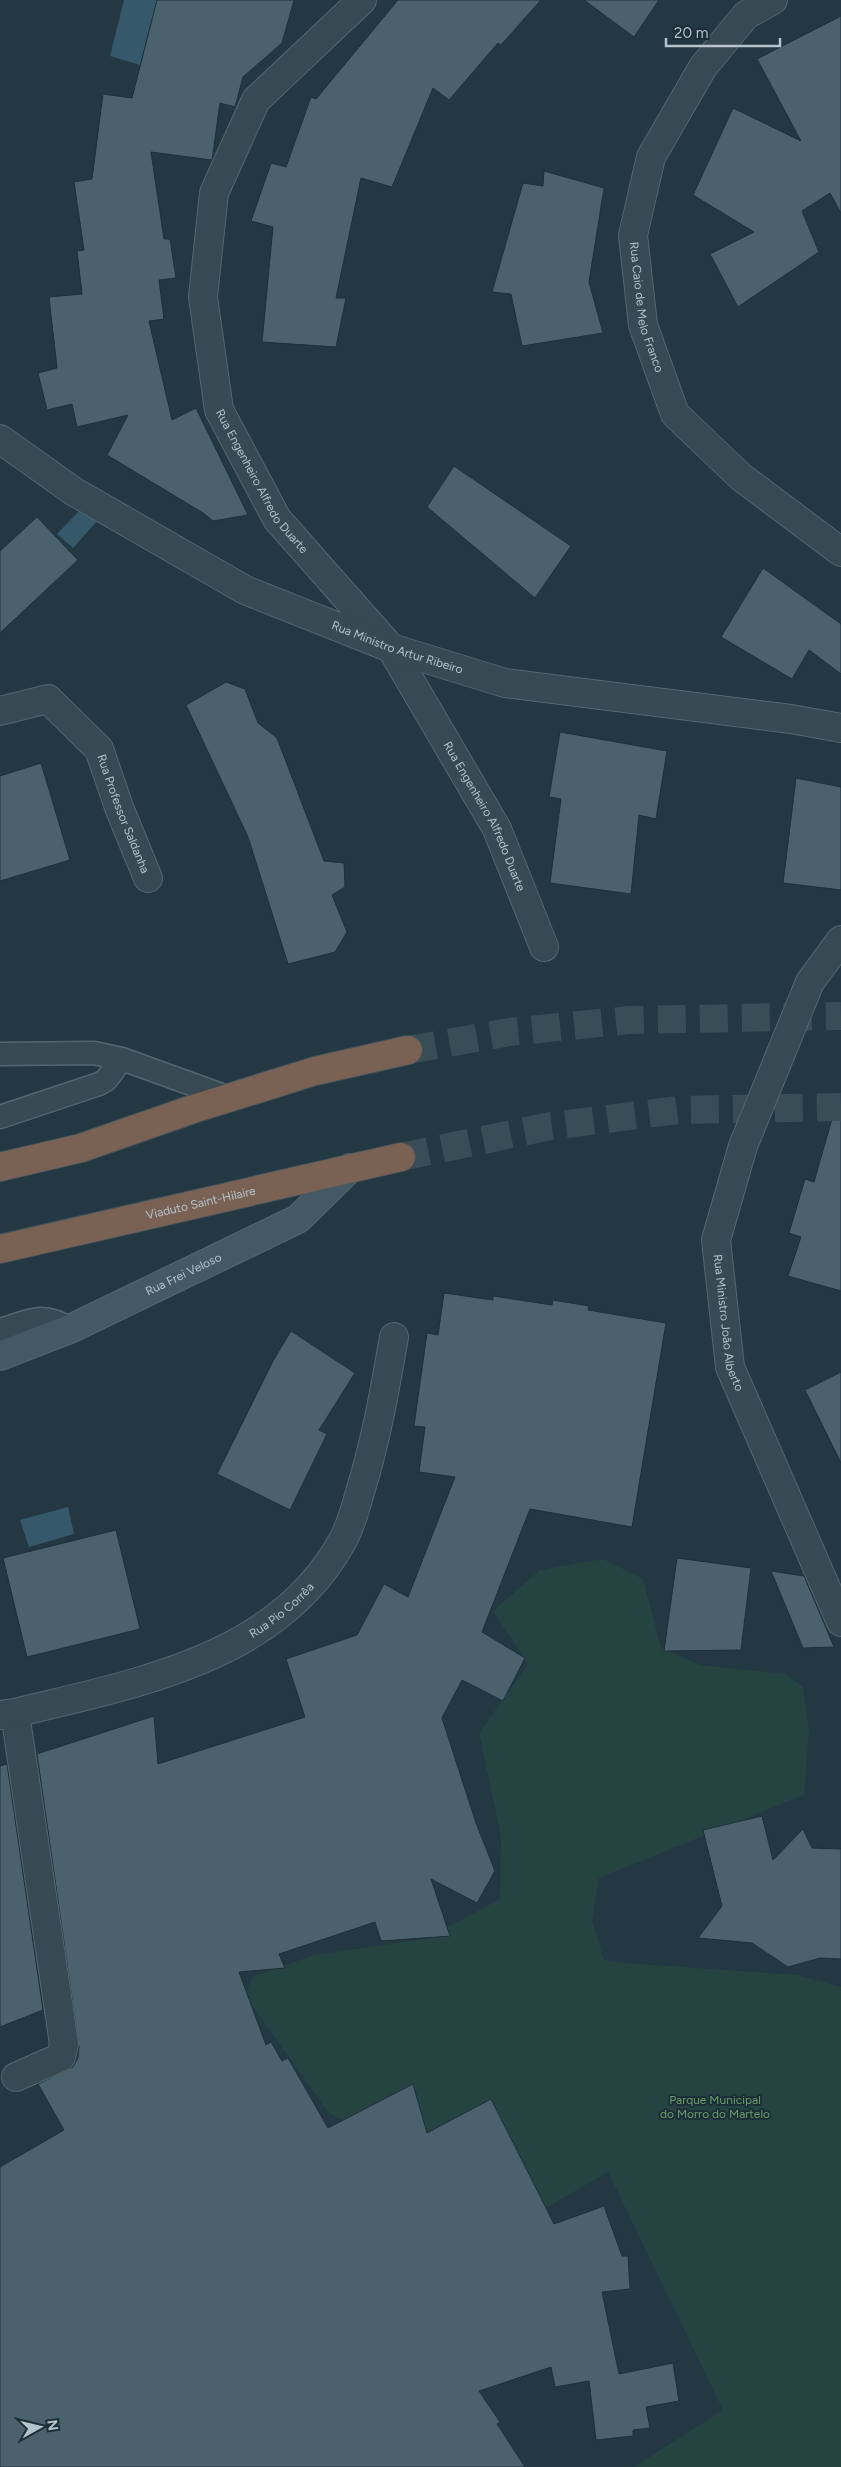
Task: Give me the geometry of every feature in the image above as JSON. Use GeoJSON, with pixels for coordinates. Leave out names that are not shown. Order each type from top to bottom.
{"type":"FeatureCollection","features":[{"type":"Feature","properties":{"kind":"highway"},"geometry":{"type":"LineString","coordinates":[[0,1178],[81,1148],[315,1071],[408,1050]]}},
{"type":"Feature","properties":{"kind":"highway"},"geometry":{"type":"LineString","coordinates":[[0,1167],[81,1148]]}},
{"type":"Feature","properties":{"kind":"highway","name":"Viaduto Saint-Hilaire"},"geometry":{"type":"LineString","coordinates":[[0,1249],[401,1157]]}},
{"type":"Feature","properties":{"kind":"street","name":"Rua Engenheiro Alfredo Duarte"},"geometry":{"type":"LineString","coordinates":[[362,0],[256,100],[214,193],[204,297],[219,410],[277,519],[391,648],[498,829],[544,947]]}},
{"type":"Feature","properties":{"kind":"street","name":"Rua Caio de Melo Franco"},"geometry":{"type":"LineString","coordinates":[[774,0],[746,15],[703,67],[651,157],[633,235],[643,325],[675,414],[741,476],[841,552]]}},
{"type":"Feature","properties":{"kind":"street","name":"Rua Ministro Artur Ribeiro"},"geometry":{"type":"LineString","coordinates":[[0,439],[73,490],[245,590],[391,648],[505,683],[791,719],[841,728]]}},
{"type":"Feature","properties":{"kind":"street","name":"Rua Professor Saldanha"},"geometry":{"type":"LineString","coordinates":[[0,711],[48,699],[99,749],[120,810],[148,878]]}},
{"type":"Feature","properties":{"kind":"street","name":"Rua Ministro João Alberto"},"geometry":{"type":"LineString","coordinates":[[841,940],[810,982],[743,1146],[716,1240],[730,1367],[841,1622]]}},
{"type":"Feature","properties":{"kind":"street","name":"Rua Frei Veloso"},"geometry":{"type":"LineString","coordinates":[[0,1356],[70,1330],[298,1220],[350,1168]]}},
{"type":"Feature","properties":{"kind":"street","name":"Rua Pio Corrêa"},"geometry":{"type":"LineString","coordinates":[[7,1714],[166,1674],[204,1660],[272,1621],[302,1595],[330,1560],[345,1537],[357,1504],[380,1415],[394,1337]]}},
{"type":"Feature","properties":{"kind":"street"},"geometry":{"type":"LineString","coordinates":[[7,1714],[64,2044],[61,2057],[16,2077]]}},
{"type":"Feature","properties":{"kind":"lane"},"geometry":{"type":"LineString","coordinates":[[0,1054],[94,1053],[122,1059],[230,1098]]}},
{"type":"Feature","properties":{"kind":"lane"},"geometry":{"type":"LineString","coordinates":[[0,1117],[99,1084],[106,1080],[122,1059]]}},
{"type":"Feature","properties":{"kind":"lane"},"geometry":{"type":"LineString","coordinates":[[0,1330],[38,1318],[54,1319],[70,1330]]}},
{"type":"Feature","properties":{"kind":"green space","name":"Parque Municipal do Morro do Martelo"},"geometry":{"type":"Polygon","coordinates":[[[603,1559],[643,1579],[661,1647],[699,1665],[785,1674],[803,1687],[809,1731],[804,1795],[599,1878],[592,1920],[604,1960],[797,1975],[841,1987],[841,2467],[634,2467],[723,2410],[608,2172],[546,2208],[487,2101],[427,2133],[421,2114],[373,2124],[361,2124],[339,2119],[328,2112],[245,1996],[252,1977],[314,1955],[425,1939],[500,1899],[501,1837],[479,1733],[528,1664],[493,1611],[540,1570],[603,1559]]]}},
{"type":"Feature","properties":{"kind":"water"},"geometry":{"type":"Polygon","coordinates":[[[124,0],[157,0],[140,65],[110,56],[124,0]]]}},
{"type":"Feature","properties":{"kind":"water"},"geometry":{"type":"Polygon","coordinates":[[[84,506],[98,520],[73,548],[57,534],[84,506]]]}},
{"type":"Feature","properties":{"kind":"water"},"geometry":{"type":"Polygon","coordinates":[[[68,1507],[74,1534],[29,1547],[20,1520],[68,1507]]]}},
{"type":"Feature","properties":{"kind":"building"},"geometry":{"type":"Polygon","coordinates":[[[157,0],[294,0],[282,43],[243,77],[235,107],[220,103],[212,160],[151,152],[164,239],[170,239],[176,278],[159,280],[164,319],[149,321],[172,420],[196,408],[248,515],[213,521],[203,513],[107,455],[128,415],[77,427],[72,404],[47,410],[38,373],[57,368],[49,297],[82,294],[77,251],[84,250],[74,182],[92,179],[103,94],[132,98],[157,0]]]}},
{"type":"Feature","properties":{"kind":"building"},"geometry":{"type":"Polygon","coordinates":[[[398,0],[541,0],[501,45],[498,43],[449,100],[433,88],[392,187],[361,178],[336,298],[346,298],[336,347],[262,342],[273,227],[251,221],[271,163],[286,167],[311,97],[316,99],[398,0]]]}},
{"type":"Feature","properties":{"kind":"building"},"geometry":{"type":"Polygon","coordinates":[[[584,0],[659,0],[634,37],[584,0]]]}},
{"type":"Feature","properties":{"kind":"building"},"geometry":{"type":"Polygon","coordinates":[[[841,16],[841,213],[830,193],[802,211],[819,252],[738,307],[710,254],[754,232],[693,195],[733,108],[801,141],[757,59],[841,16]]]}},
{"type":"Feature","properties":{"kind":"building"},"geometry":{"type":"Polygon","coordinates":[[[544,171],[604,188],[589,282],[603,333],[522,346],[511,294],[492,292],[523,183],[543,186],[544,171]]]}},
{"type":"Feature","properties":{"kind":"building"},"geometry":{"type":"Polygon","coordinates":[[[454,466],[571,546],[535,598],[427,507],[454,466]]]}},
{"type":"Feature","properties":{"kind":"building"},"geometry":{"type":"Polygon","coordinates":[[[37,517],[78,560],[0,633],[0,551],[37,517]]]}},
{"type":"Feature","properties":{"kind":"building"},"geometry":{"type":"Polygon","coordinates":[[[763,568],[841,624],[841,674],[809,650],[792,679],[721,637],[763,568]]]}},
{"type":"Feature","properties":{"kind":"building"},"geometry":{"type":"Polygon","coordinates":[[[226,682],[245,689],[258,723],[277,738],[324,861],[344,863],[345,887],[332,895],[347,932],[335,952],[288,964],[248,837],[186,705],[226,682]]]}},
{"type":"Feature","properties":{"kind":"building"},"geometry":{"type":"Polygon","coordinates":[[[560,732],[667,751],[656,819],[639,815],[631,894],[550,883],[561,799],[549,797],[560,732]]]}},
{"type":"Feature","properties":{"kind":"building"},"geometry":{"type":"Polygon","coordinates":[[[41,763],[70,860],[0,881],[0,776],[41,763]]]}},
{"type":"Feature","properties":{"kind":"building"},"geometry":{"type":"Polygon","coordinates":[[[796,778],[841,787],[841,890],[783,883],[796,778]]]}},
{"type":"Feature","properties":{"kind":"building"},"geometry":{"type":"Polygon","coordinates":[[[832,1119],[841,1120],[841,1291],[788,1276],[801,1237],[789,1233],[805,1179],[814,1182],[832,1119]]]}},
{"type":"Feature","properties":{"kind":"building"},"geometry":{"type":"Polygon","coordinates":[[[444,1293],[493,1300],[493,1296],[552,1305],[553,1300],[589,1306],[588,1310],[666,1323],[632,1527],[530,1509],[482,1632],[525,1658],[503,1701],[462,1680],[442,1718],[476,1823],[495,1871],[477,1903],[431,1879],[450,1936],[381,1941],[375,1922],[279,1954],[285,1968],[239,1972],[266,2045],[271,2042],[282,2061],[288,2058],[328,2128],[413,2084],[427,2133],[491,2099],[554,2224],[604,2206],[622,2256],[628,2256],[630,2289],[602,2292],[619,2374],[673,2363],[679,2401],[646,2407],[650,2428],[633,2430],[633,2436],[596,2440],[589,2381],[555,2387],[551,2367],[479,2391],[500,2422],[497,2424],[525,2467],[0,2467],[0,2167],[64,2130],[38,2084],[73,2067],[78,2058],[79,2047],[37,1754],[154,1716],[158,1764],[305,1717],[286,1659],[357,1635],[384,1584],[408,1597],[455,1477],[419,1472],[425,1427],[414,1426],[427,1333],[438,1335],[444,1293]]]}},
{"type":"Feature","properties":{"kind":"building"},"geometry":{"type":"Polygon","coordinates":[[[291,1331],[355,1373],[319,1430],[327,1434],[290,1510],[217,1474],[273,1361],[291,1331]]]}},
{"type":"Feature","properties":{"kind":"building"},"geometry":{"type":"Polygon","coordinates":[[[841,1372],[841,1463],[805,1390],[841,1372]]]}},
{"type":"Feature","properties":{"kind":"building"},"geometry":{"type":"Polygon","coordinates":[[[116,1530],[140,1629],[27,1657],[3,1558],[116,1530]]]}},
{"type":"Feature","properties":{"kind":"building"},"geometry":{"type":"Polygon","coordinates":[[[677,1558],[751,1568],[741,1650],[664,1651],[677,1558]]]}},
{"type":"Feature","properties":{"kind":"building"},"geometry":{"type":"Polygon","coordinates":[[[771,1571],[804,1576],[834,1647],[803,1648],[771,1571]]]}},
{"type":"Feature","properties":{"kind":"building"},"geometry":{"type":"Polygon","coordinates":[[[7,1764],[43,2010],[0,2027],[0,1766],[7,1764]]]}},
{"type":"Feature","properties":{"kind":"building"},"geometry":{"type":"Polygon","coordinates":[[[762,1816],[773,1860],[803,1829],[812,1848],[841,1849],[841,1959],[820,1958],[788,1967],[752,1943],[698,1938],[722,1906],[703,1830],[762,1816]]]}},
{"type":"Feature","properties":{"kind":"tunnel"},"geometry":{"type":"LineString","coordinates":[[408,1050],[510,1032],[629,1020],[841,1016]]}},
{"type":"Feature","properties":{"kind":"tunnel"},"geometry":{"type":"LineString","coordinates":[[401,1157],[551,1126],[678,1110],[841,1107]]}}]}
